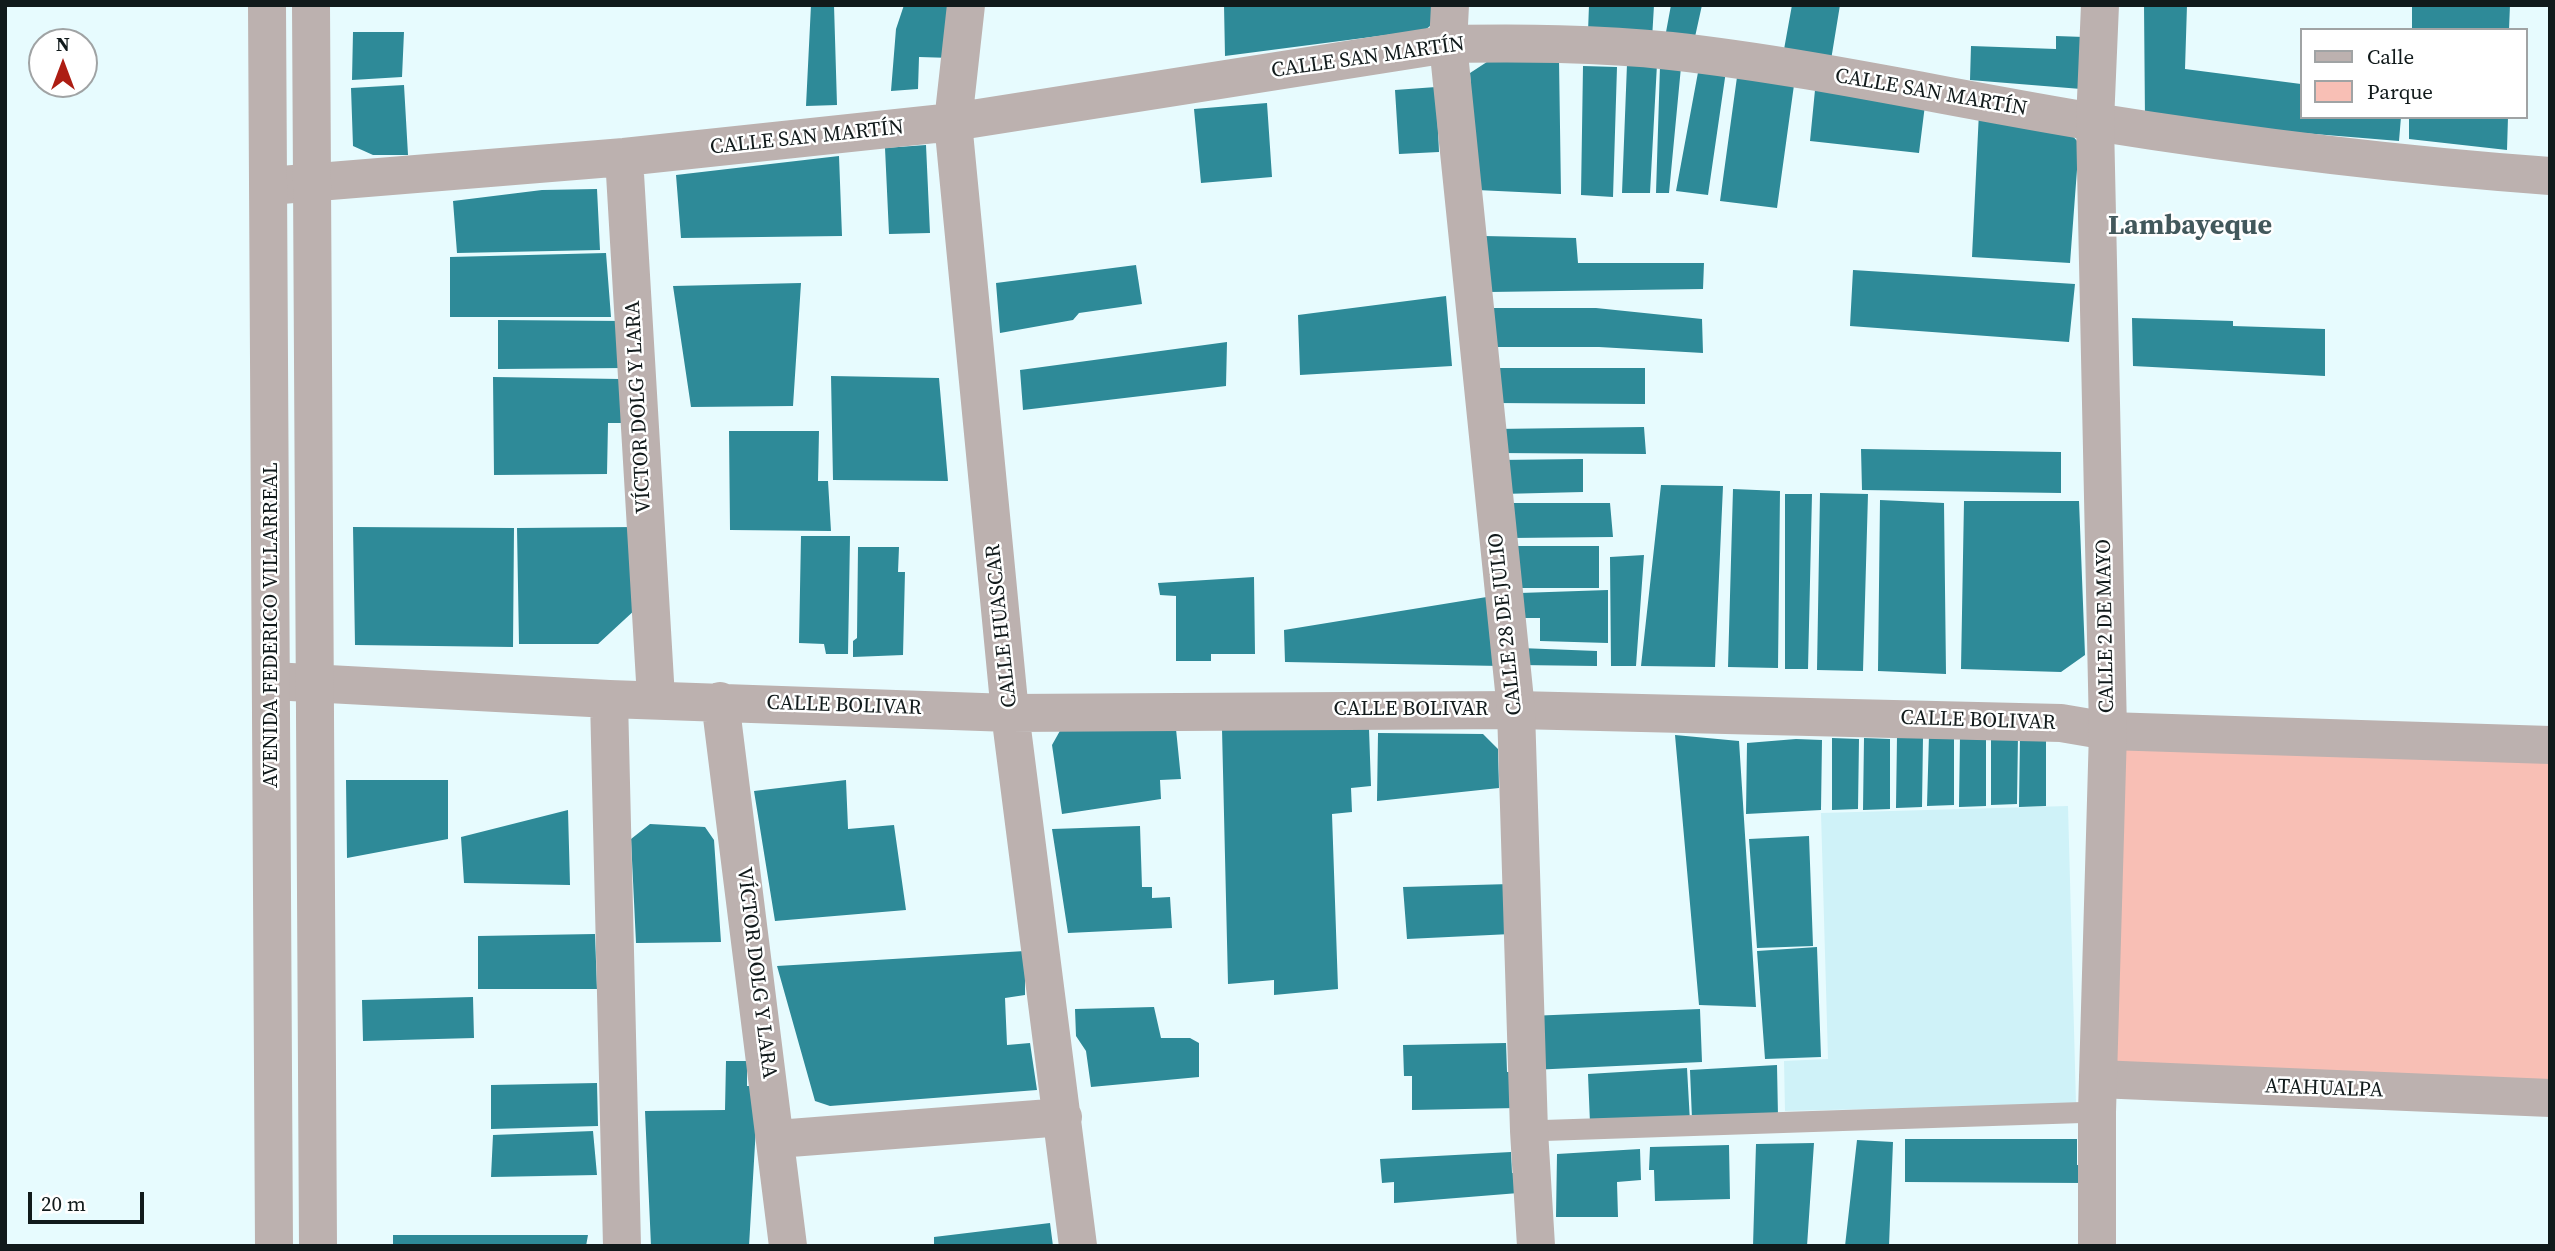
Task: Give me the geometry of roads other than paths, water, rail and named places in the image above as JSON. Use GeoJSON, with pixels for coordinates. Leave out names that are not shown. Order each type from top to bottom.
{"type":"FeatureCollection","features":[{"type":"Feature","properties":{"kind":"street","name":"AVENIDA FEDERICO VILLARREAL"},"geometry":{"type":"LineString","coordinates":[[267,5],[274,1246]]}},
{"type":"Feature","properties":{"kind":"street","name":"AVENIDA FEDERICO VILLARREAL"},"geometry":{"type":"LineString","coordinates":[[311,5],[318,1246]]}},
{"type":"Feature","properties":{"kind":"street","name":"CALLE HUASCAR"},"geometry":{"type":"LineString","coordinates":[[966,5],[953,122],[1010,713],[1078,1246]]}},
{"type":"Feature","properties":{"kind":"street","name":"CALLE 28 DE JULIO"},"geometry":{"type":"LineString","coordinates":[[1450,5],[1448,44],[1516,709],[1529,1131],[1536,1246]]}},
{"type":"Feature","properties":{"kind":"street","name":"CALLE 2 DE MAYO"},"geometry":{"type":"LineString","coordinates":[[2097,1246],[2097,1096],[2108,731],[2095,122],[2100,5]]}},
{"type":"Feature","properties":{"kind":"street","name":"CALLE SAN MARTÍN"},"geometry":{"type":"LineString","coordinates":[[269,186],[624,157],[953,122],[1448,44],[1527,43],[1670,51],[1910,88],[2095,122],[2439,168],[2550,176]]}},
{"type":"Feature","properties":{"kind":"street","name":"VÍCTOR DOLG Y LARA"},"geometry":{"type":"LineString","coordinates":[[624,157],[656,698]]}},
{"type":"Feature","properties":{"kind":"street","name":"CALLE BOLIVAR"},"geometry":{"type":"LineString","coordinates":[[272,681],[314,681],[609,699],[656,698],[1010,713],[1516,709],[2061,723],[2108,731],[2550,745]]}},
{"type":"Feature","properties":{"kind":"street"},"geometry":{"type":"LineString","coordinates":[[609,699],[622,1246]]}},
{"type":"Feature","properties":{"kind":"street","name":"VÍCTOR DOLG Y LARA"},"geometry":{"type":"LineString","coordinates":[[720,701],[777,1139],[788,1246]]}},
{"type":"Feature","properties":{"kind":"street","name":"ATAHUALPA"},"geometry":{"type":"LineString","coordinates":[[2097,1096],[2550,1098]]}},
{"type":"Feature","properties":{"kind":"street"},"geometry":{"type":"LineString","coordinates":[[777,1139],[1063,1117]]}},
{"type":"Feature","properties":{"kind":"lane"},"geometry":{"type":"LineString","coordinates":[[1529,1131],[2097,1096]]}},
{"type":"Feature","properties":{"kind":"district","name":"Lambayeque"},"geometry":{"type":"Point","coordinates":[2190,227]}}]}
